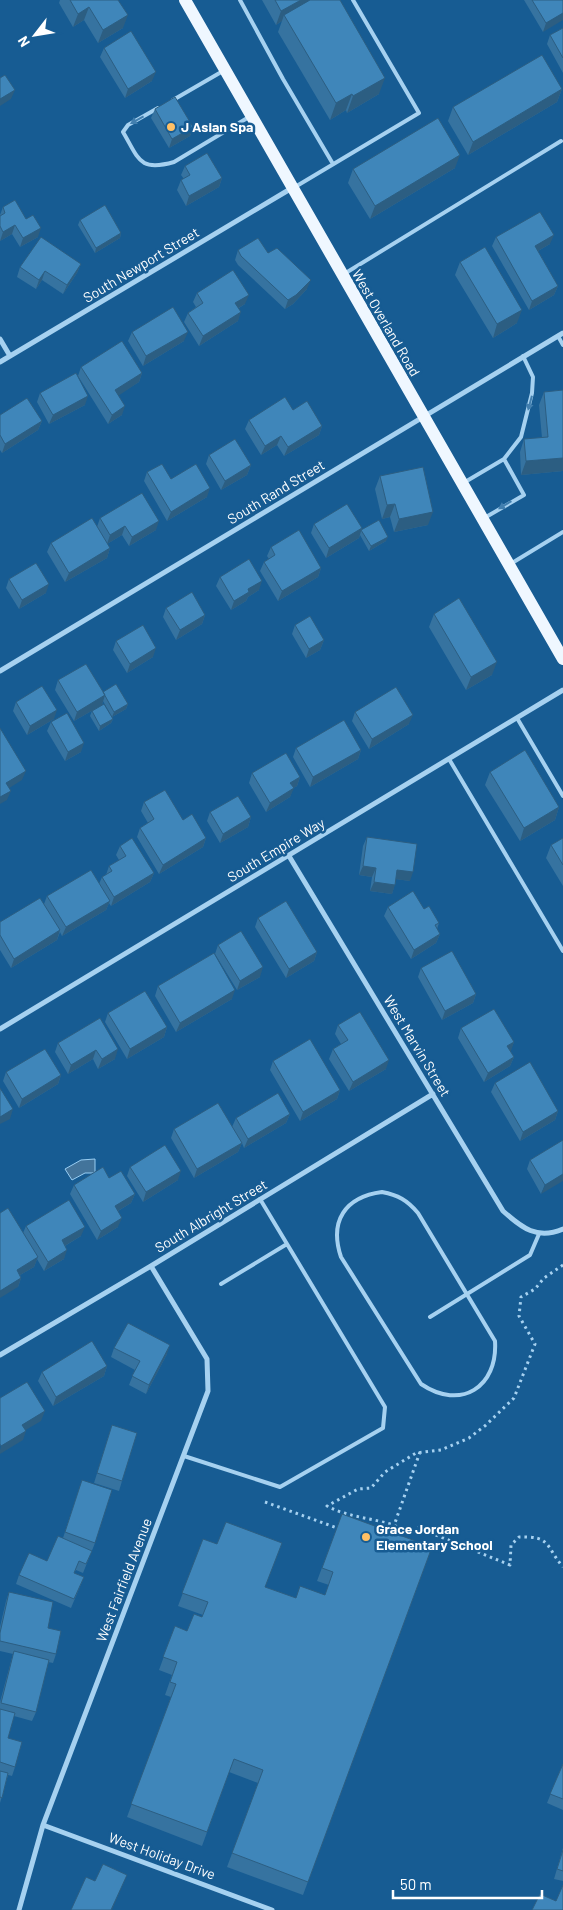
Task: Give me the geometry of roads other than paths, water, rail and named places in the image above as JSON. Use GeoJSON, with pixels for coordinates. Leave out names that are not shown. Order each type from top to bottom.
{"type":"FeatureCollection","features":[{"type":"Feature","properties":{"kind":"main road","name":"West Overland Road"},"geometry":{"type":"LineString","coordinates":[[185,0],[563,659]]}},
{"type":"Feature","properties":{"kind":"street","name":"South Newport Street"},"geometry":{"type":"LineString","coordinates":[[0,362],[293,188]]}},
{"type":"Feature","properties":{"kind":"street","name":"South Rand Street"},"geometry":{"type":"LineString","coordinates":[[0,670],[560,334]]}},
{"type":"Feature","properties":{"kind":"street"},"geometry":{"type":"LineString","coordinates":[[0,339],[10,356]]}},
{"type":"Feature","properties":{"kind":"street","name":"South Empire Way"},"geometry":{"type":"LineString","coordinates":[[0,1029],[563,690]]}},
{"type":"Feature","properties":{"kind":"street","name":"West Marvin Street"},"geometry":{"type":"LineString","coordinates":[[289,856],[503,1211],[520,1226],[538,1234]]}},
{"type":"Feature","properties":{"kind":"street","name":"South Albright Street"},"geometry":{"type":"LineString","coordinates":[[0,1355],[151,1266],[433,1094]]}},
{"type":"Feature","properties":{"kind":"street"},"geometry":{"type":"LineString","coordinates":[[538,1234],[563,1229]]}},
{"type":"Feature","properties":{"kind":"street","name":"West Fairfield Avenue"},"geometry":{"type":"LineString","coordinates":[[19,1910],[43,1825],[208,1390],[206,1359],[151,1266]]}},
{"type":"Feature","properties":{"kind":"street","name":"West Holiday Drive"},"geometry":{"type":"LineString","coordinates":[[43,1825],[272,1910]]}},
{"type":"Feature","properties":{"kind":"lane"},"geometry":{"type":"LineString","coordinates":[[240,0],[283,80],[333,164]]}},
{"type":"Feature","properties":{"kind":"lane"},"geometry":{"type":"LineString","coordinates":[[293,188],[419,113],[353,0]]}},
{"type":"Feature","properties":{"kind":"lane"},"geometry":{"type":"LineString","coordinates":[[225,70],[128,125],[123,132],[141,163],[148,166],[162,165],[174,162],[202,147],[224,131],[251,116]]}},
{"type":"Feature","properties":{"kind":"lane"},"geometry":{"type":"LineString","coordinates":[[342,275],[561,141]]}},
{"type":"Feature","properties":{"kind":"lane"},"geometry":{"type":"LineString","coordinates":[[560,334],[563,345]]}},
{"type":"Feature","properties":{"kind":"lane"},"geometry":{"type":"LineString","coordinates":[[462,484],[504,459],[520,437],[532,393],[533,376],[523,356]]}},
{"type":"Feature","properties":{"kind":"lane"},"geometry":{"type":"LineString","coordinates":[[482,520],[524,495],[504,459]]}},
{"type":"Feature","properties":{"kind":"lane"},"geometry":{"type":"LineString","coordinates":[[508,565],[563,532]]}},
{"type":"Feature","properties":{"kind":"lane"},"geometry":{"type":"LineString","coordinates":[[517,718],[563,796]]}},
{"type":"Feature","properties":{"kind":"lane"},"geometry":{"type":"LineString","coordinates":[[449,759],[563,951]]}},
{"type":"Feature","properties":{"kind":"lane"},"geometry":{"type":"LineString","coordinates":[[382,1192],[397,1195],[409,1202],[418,1213],[467,1295],[495,1341],[496,1355],[492,1369],[485,1381],[473,1390],[461,1395],[446,1396],[433,1392],[421,1384],[341,1257],[336,1242],[337,1227],[343,1213],[353,1201],[367,1194],[382,1192]]}},
{"type":"Feature","properties":{"kind":"lane"},"geometry":{"type":"LineString","coordinates":[[184,1456],[280,1487],[383,1428],[385,1407],[260,1199]]}},
{"type":"Feature","properties":{"kind":"lane"},"geometry":{"type":"LineString","coordinates":[[430,1317],[530,1255],[538,1234]]}},
{"type":"Feature","properties":{"kind":"lane"},"geometry":{"type":"LineString","coordinates":[[221,1284],[287,1244]]}},
{"type":"Feature","properties":{"kind":"water"},"geometry":{"type":"Polygon","coordinates":[[[95,1159],[95,1173],[85,1173],[72,1180],[65,1169],[81,1160],[95,1159]]]}},
{"type":"Feature","properties":{"kind":"place","name":"J Asian Spa"},"geometry":{"type":"Point","coordinates":[171,127]}},
{"type":"Feature","properties":{"kind":"place","name":"Grace Jordan Elementary School"},"geometry":{"type":"Point","coordinates":[366,1537]}}]}
